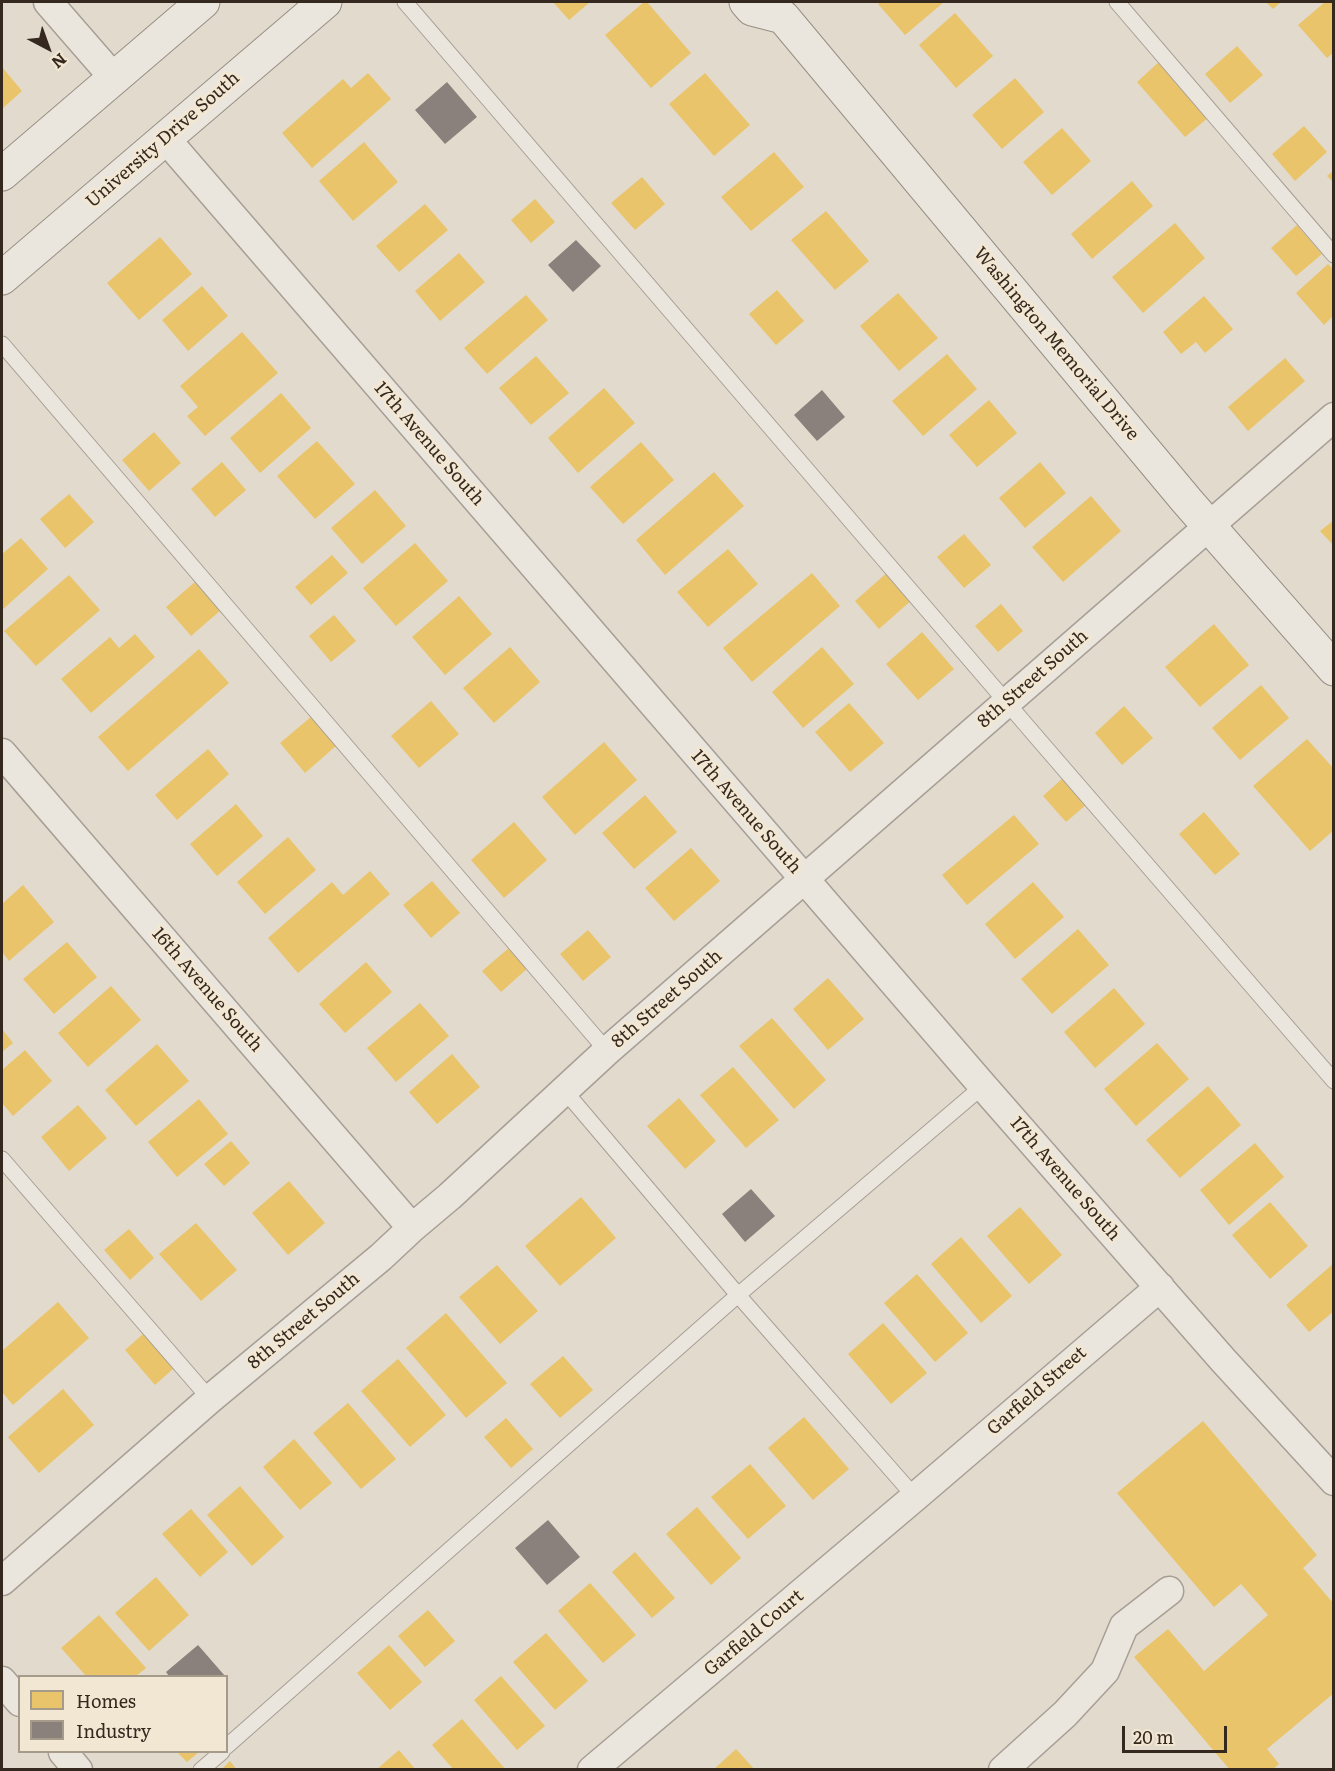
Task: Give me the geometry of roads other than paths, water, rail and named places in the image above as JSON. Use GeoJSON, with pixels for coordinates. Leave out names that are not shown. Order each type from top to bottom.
{"type":"FeatureCollection","features":[{"type":"Feature","properties":{"kind":"street"},"geometry":{"type":"LineString","coordinates":[[48,2],[114,78]]}},
{"type":"Feature","properties":{"kind":"street"},"geometry":{"type":"LineString","coordinates":[[2,174],[203,2]]}},
{"type":"Feature","properties":{"kind":"street","name":"University Drive South"},"geometry":{"type":"LineString","coordinates":[[2,278],[325,2]]}},
{"type":"Feature","properties":{"kind":"street","name":"Washington Memorial Drive"},"geometry":{"type":"LineString","coordinates":[[746,2],[753,9],[783,9],[1209,526],[1334,669]]}},
{"type":"Feature","properties":{"kind":"street","name":"17th Avenue South"},"geometry":{"type":"LineString","coordinates":[[165,138],[983,1086],[1223,1360],[1334,1480]]}},
{"type":"Feature","properties":{"kind":"street","name":"8th Street South"},"geometry":{"type":"LineString","coordinates":[[4,1574],[381,1257],[607,1051],[1334,417]]}},
{"type":"Feature","properties":{"kind":"street","name":"16th Avenue South"},"geometry":{"type":"LineString","coordinates":[[2,753],[411,1228]]}},
{"type":"Feature","properties":{"kind":"street","name":"Garfield Street"},"geometry":{"type":"LineString","coordinates":[[915,1497],[1160,1287]]}},
{"type":"Feature","properties":{"kind":"street","name":"Garfield Court"},"geometry":{"type":"LineString","coordinates":[[592,1770],[915,1497]]}},
{"type":"Feature","properties":{"kind":"street"},"geometry":{"type":"LineString","coordinates":[[1003,1770],[1065,1714],[1105,1671],[1124,1626],[1169,1591]]}},
{"type":"Feature","properties":{"kind":"street"},"geometry":{"type":"LineString","coordinates":[[2,1681],[18,1700]]}},
{"type":"Feature","properties":{"kind":"street"},"geometry":{"type":"LineString","coordinates":[[64,1753],[78,1770]]}},
{"type":"Feature","properties":{"kind":"lane"},"geometry":{"type":"LineString","coordinates":[[405,2],[1006,703],[1334,1081]]}},
{"type":"Feature","properties":{"kind":"lane"},"geometry":{"type":"LineString","coordinates":[[1117,2],[1334,255]]}},
{"type":"Feature","properties":{"kind":"lane"},"geometry":{"type":"LineString","coordinates":[[2,344],[607,1051]]}},
{"type":"Feature","properties":{"kind":"lane"},"geometry":{"type":"LineString","coordinates":[[228,1745],[738,1295],[983,1086]]}},
{"type":"Feature","properties":{"kind":"lane"},"geometry":{"type":"LineString","coordinates":[[564,1090],[738,1295],[915,1497]]}},
{"type":"Feature","properties":{"kind":"lane"},"geometry":{"type":"LineString","coordinates":[[2,1159],[210,1399]]}},
{"type":"Feature","properties":{"kind":"lane"},"geometry":{"type":"LineString","coordinates":[[201,1770],[221,1753]]}}]}
